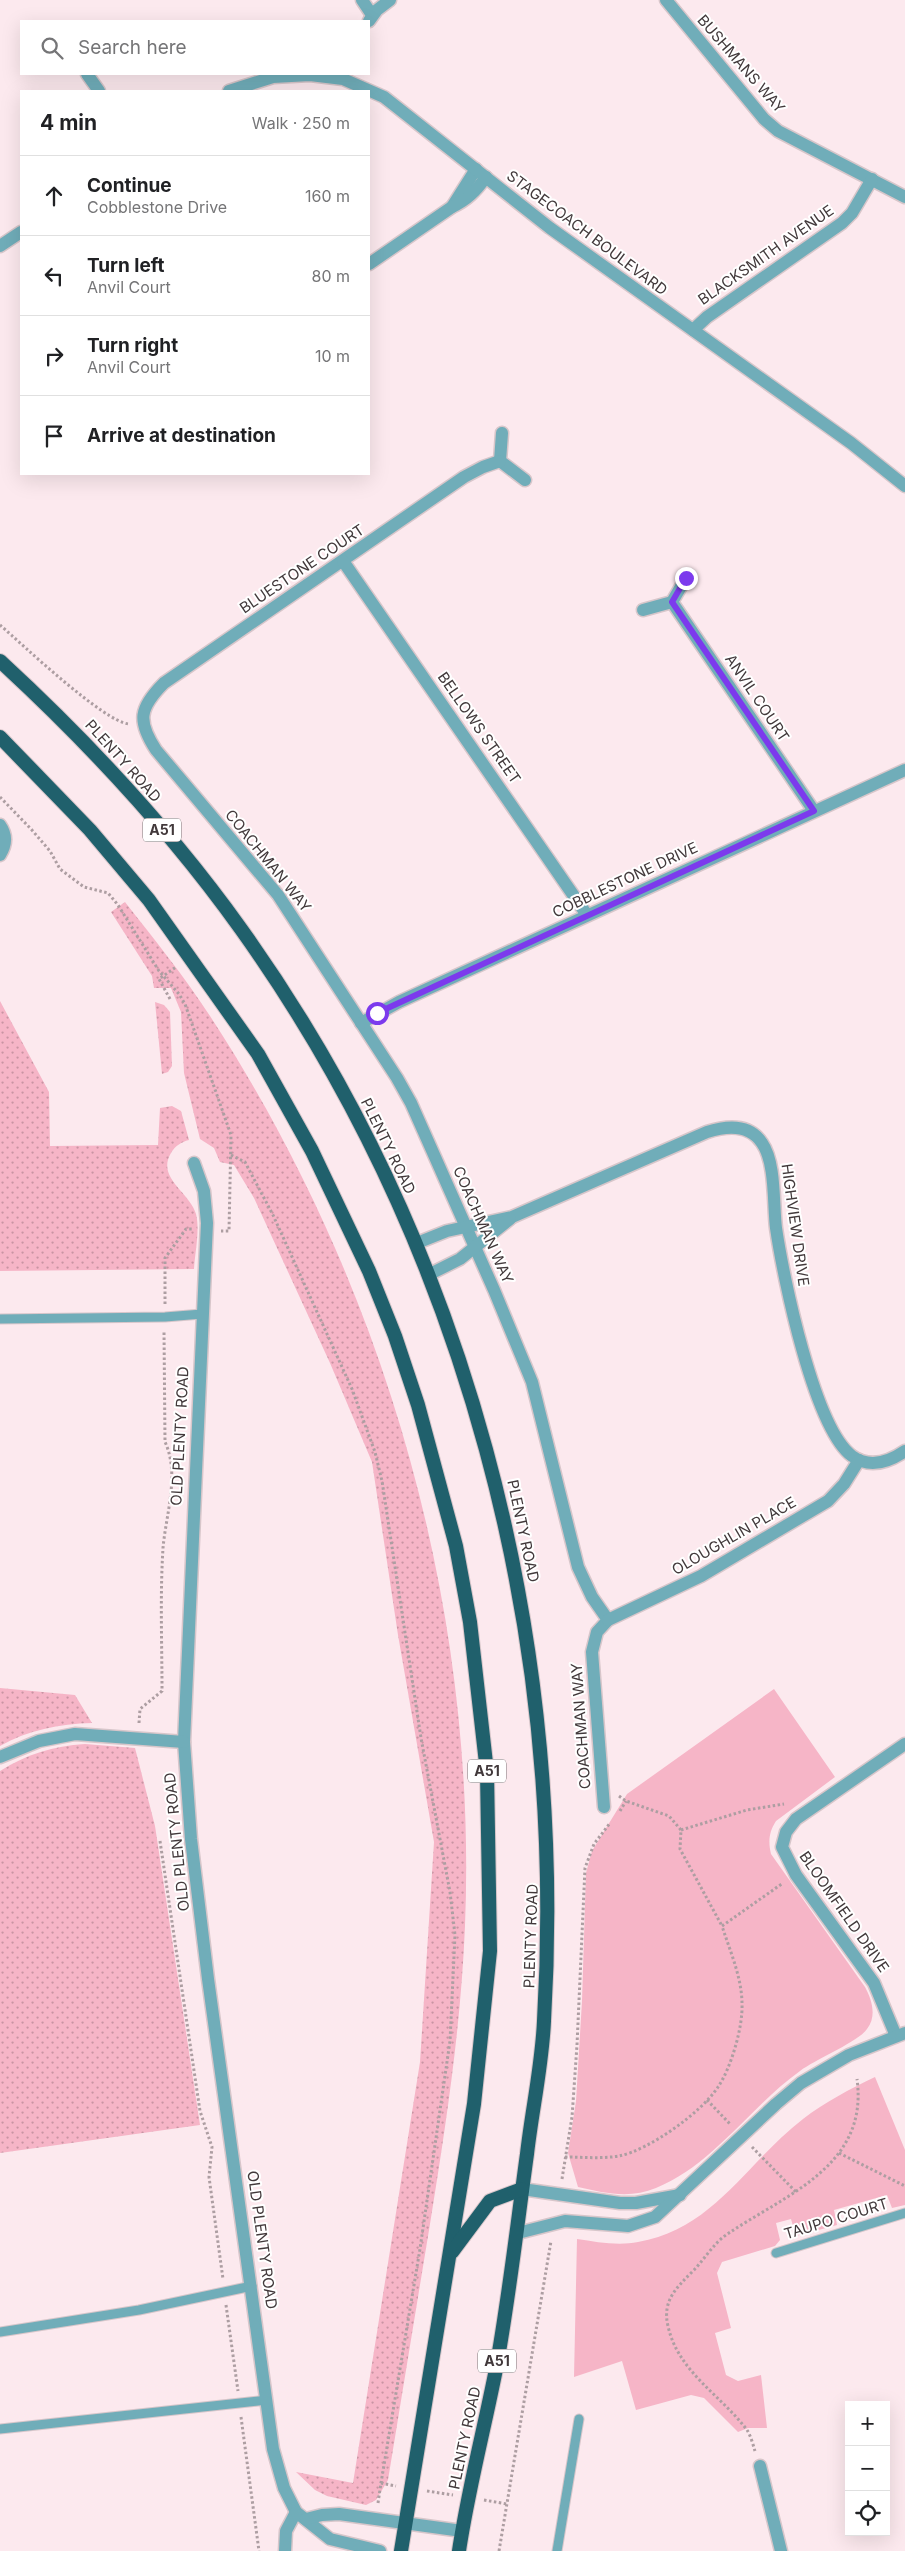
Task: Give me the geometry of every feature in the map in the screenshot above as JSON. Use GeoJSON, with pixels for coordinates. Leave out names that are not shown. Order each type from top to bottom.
{"type":"FeatureCollection","features":[{"type":"Feature","properties":{"kind":"highway","name":"PLENTY ROAD"},"geometry":{"type":"LineString","coordinates":[[0,661],[75,731],[123,783],[240,927],[302,1018],[329,1064],[364,1130],[417,1243],[465,1373],[493,1472],[511,1546],[526,1631],[542,1766],[549,1866],[544,2026],[522,2189],[518,2233],[496,2368],[459,2551]]}},
{"type":"Feature","properties":{"kind":"highway","name":"A51"},"geometry":{"type":"LineString","coordinates":[[0,737],[90,830],[149,900],[258,1054],[312,1151],[340,1206],[369,1271],[398,1344],[420,1414],[456,1546],[470,1622],[487,1772],[490,1951],[474,2104],[401,2551]]}},
{"type":"Feature","properties":{"kind":"highway"},"geometry":{"type":"LineString","coordinates":[[450,2255],[490,2201],[522,2189]]}},
{"type":"Feature","properties":{"kind":"street"},"geometry":{"type":"LineString","coordinates":[[362,0],[371,18],[390,0]]}},
{"type":"Feature","properties":{"kind":"street","name":"BUSHMANS WAY"},"geometry":{"type":"LineString","coordinates":[[666,0],[764,119],[778,131],[905,197]]}},
{"type":"Feature","properties":{"kind":"street"},"geometry":{"type":"LineString","coordinates":[[88,75],[98,90]]}},
{"type":"Feature","properties":{"kind":"street","name":"STAGECOACH BOULEVARD"},"geometry":{"type":"LineString","coordinates":[[232,90],[272,77],[310,75],[344,76],[357,79],[384,97],[557,233],[858,448],[905,486]]}},
{"type":"Feature","properties":{"kind":"street"},"geometry":{"type":"LineString","coordinates":[[370,263],[452,207],[481,173]]}},
{"type":"Feature","properties":{"kind":"street","name":"BLACKSMITH AVENUE"},"geometry":{"type":"LineString","coordinates":[[693,330],[707,317],[842,223],[852,213],[872,179]]}},
{"type":"Feature","properties":{"kind":"street"},"geometry":{"type":"LineString","coordinates":[[0,246],[20,233]]}},
{"type":"Feature","properties":{"kind":"street"},"geometry":{"type":"LineString","coordinates":[[502,433],[500,461],[525,480]]}},
{"type":"Feature","properties":{"kind":"street","name":"BLUESTONE COURT"},"geometry":{"type":"LineString","coordinates":[[142,722],[144,706],[164,684],[464,477],[500,461]]}},
{"type":"Feature","properties":{"kind":"street","name":"BELLOWS STREET"},"geometry":{"type":"LineString","coordinates":[[343,561],[587,915]]}},
{"type":"Feature","properties":{"kind":"street"},"geometry":{"type":"LineString","coordinates":[[643,610],[672,602],[686,578]]}},
{"type":"Feature","properties":{"kind":"street","name":"ANVIL COURT"},"geometry":{"type":"LineString","coordinates":[[672,602],[814,811]]}},
{"type":"Feature","properties":{"kind":"street","name":"COACHMAN WAY"},"geometry":{"type":"LineString","coordinates":[[142,722],[147,736],[156,750],[278,894],[361,1023],[411,1104],[475,1247],[532,1382],[578,1567],[592,1597],[608,1620],[597,1632],[592,1652],[604,1807]]}},
{"type":"Feature","properties":{"kind":"street","name":"COBBLESTONE DRIVE"},"geometry":{"type":"LineString","coordinates":[[361,1023],[399,1002],[905,770]]}},
{"type":"Feature","properties":{"kind":"street"},"geometry":{"type":"LineString","coordinates":[[0,825],[4,831],[6,844],[0,855]]}},
{"type":"Feature","properties":{"kind":"street","name":"HIGHVIEW DRIVE"},"geometry":{"type":"LineString","coordinates":[[417,1243],[447,1231],[512,1217],[707,1132],[732,1127],[752,1133],[762,1142],[769,1159],[776,1228],[792,1311],[808,1369],[822,1408],[837,1437],[849,1453],[859,1460]]}},
{"type":"Feature","properties":{"kind":"street","name":"OLD PLENTY ROAD"},"geometry":{"type":"LineString","coordinates":[[194,1163],[204,1191],[207,1230],[184,1742],[191,1839],[208,1979],[276,2463],[286,2495],[301,2516],[324,2536],[342,2547],[380,2551]]}},
{"type":"Feature","properties":{"kind":"street","name":"HIGHVIEW DRIVE"},"geometry":{"type":"LineString","coordinates":[[428,1274],[460,1258],[512,1217]]}},
{"type":"Feature","properties":{"kind":"street"},"geometry":{"type":"LineString","coordinates":[[859,1460],[870,1463],[883,1462],[905,1451]]}},
{"type":"Feature","properties":{"kind":"street","name":"OLOUGHLIN PLACE"},"geometry":{"type":"LineString","coordinates":[[608,1620],[701,1576],[828,1501],[844,1484],[859,1460]]}},
{"type":"Feature","properties":{"kind":"street"},"geometry":{"type":"LineString","coordinates":[[0,1757],[56,1736],[94,1734],[184,1742]]}},
{"type":"Feature","properties":{"kind":"street","name":"BLOOMFIELD DRIVE"},"geometry":{"type":"LineString","coordinates":[[901,2034],[874,1983],[796,1874],[782,1846],[790,1825],[905,1744]]}},
{"type":"Feature","properties":{"kind":"street"},"geometry":{"type":"LineString","coordinates":[[518,2233],[565,2221],[628,2226],[654,2217],[801,2083],[849,2055],[901,2034]]}},
{"type":"Feature","properties":{"kind":"street"},"geometry":{"type":"LineString","coordinates":[[522,2189],[620,2203],[680,2195]]}},
{"type":"Feature","properties":{"kind":"street"},"geometry":{"type":"LineString","coordinates":[[760,2466],[781,2551]]}},
{"type":"Feature","properties":{"kind":"street"},"geometry":{"type":"LineString","coordinates":[[285,2551],[286,2531],[301,2516],[339,2514],[462,2531]]}},
{"type":"Feature","properties":{"kind":"lane"},"geometry":{"type":"LineString","coordinates":[[0,1319],[165,1317],[202,1314]]}},
{"type":"Feature","properties":{"kind":"lane","name":"TAUPO COURT"},"geometry":{"type":"LineString","coordinates":[[776,2253],[905,2213]]}},
{"type":"Feature","properties":{"kind":"lane"},"geometry":{"type":"LineString","coordinates":[[0,2332],[139,2310],[252,2286]]}},
{"type":"Feature","properties":{"kind":"lane"},"geometry":{"type":"LineString","coordinates":[[0,2429],[239,2401],[267,2400]]}},
{"type":"Feature","properties":{"kind":"lane"},"geometry":{"type":"LineString","coordinates":[[557,2551],[579,2419]]}},
{"type":"Feature","properties":{"kind":"path"},"geometry":{"type":"LineString","coordinates":[[0,625],[56,674],[116,720],[127,724],[142,722]]}},
{"type":"Feature","properties":{"kind":"path"},"geometry":{"type":"LineString","coordinates":[[0,797],[31,828],[50,851],[60,869],[84,887],[108,893],[126,915],[164,976],[180,994],[231,1135],[229,1231],[186,1229],[165,1258],[165,1442],[171,1455],[172,1478],[163,1549],[162,1691],[140,1710],[138,1738]]}},
{"type":"Feature","properties":{"kind":"path"},"geometry":{"type":"LineString","coordinates":[[170,1000],[159,979],[190,956]]}},
{"type":"Feature","properties":{"kind":"path"},"geometry":{"type":"LineString","coordinates":[[231,1155],[245,1162],[273,1215],[352,1390],[376,1452],[382,1480],[421,1738],[448,1883],[455,1935],[450,2041],[420,2249],[380,2483]]}},
{"type":"Feature","properties":{"kind":"path"},"geometry":{"type":"LineString","coordinates":[[566,2157],[599,2158],[620,2156],[640,2149],[670,2132],[716,2090],[731,2061],[743,2004],[735,1967],[722,1926],[680,1849],[681,1830],[669,1816],[626,1801],[601,1783]]}},
{"type":"Feature","properties":{"kind":"path"},"geometry":{"type":"LineString","coordinates":[[619,1813],[626,1801]]}},
{"type":"Feature","properties":{"kind":"path"},"geometry":{"type":"LineString","coordinates":[[681,1830],[747,1810],[784,1804]]}},
{"type":"Feature","properties":{"kind":"path"},"geometry":{"type":"LineString","coordinates":[[560,2194],[572,2117],[585,1868],[594,1844],[613,1820]]}},
{"type":"Feature","properties":{"kind":"path"},"geometry":{"type":"LineString","coordinates":[[160,1841],[200,2111],[212,2147],[209,2177],[259,2551]]}},
{"type":"Feature","properties":{"kind":"path"},"geometry":{"type":"LineString","coordinates":[[722,1926],[796,1874]]}},
{"type":"Feature","properties":{"kind":"path"},"geometry":{"type":"LineString","coordinates":[[760,2466],[748,2431],[692,2373],[681,2356],[668,2328],[668,2302],[674,2291],[724,2237],[776,2206],[822,2174],[840,2153],[855,2121],[859,2092],[857,2079]]}},
{"type":"Feature","properties":{"kind":"path"},"geometry":{"type":"LineString","coordinates":[[840,2153],[905,2186]]}},
{"type":"Feature","properties":{"kind":"path"},"geometry":{"type":"LineString","coordinates":[[499,2551],[554,2223]]}},
{"type":"Feature","properties":{"kind":"shaded area"},"geometry":{"type":"Polygon","coordinates":[[[125,902],[210,1016],[271,1118],[325,1226],[371,1337],[408,1451],[436,1568],[455,1687],[465,1806],[465,1926],[456,2038],[436,2187],[388,2480],[376,2500],[366,2505],[327,2496],[315,2490],[296,2472],[353,2483],[420,2062],[434,1842],[398,1635],[372,1462],[330,1363],[254,1198],[234,1165],[220,1162],[214,1148],[200,1139],[184,1073],[181,1012],[171,988],[154,988],[152,976],[111,912],[125,902]]]}},
{"type":"Feature","properties":{"kind":"shaded area"},"geometry":{"type":"Polygon","coordinates":[[[0,1001],[49,1092],[50,1146],[158,1145],[160,1108],[172,1106],[181,1111],[189,1140],[178,1145],[171,1153],[168,1170],[176,1185],[193,1206],[196,1214],[197,1234],[194,1269],[0,1271],[0,1001]]]}},
{"type":"Feature","properties":{"kind":"shaded area"},"geometry":{"type":"Polygon","coordinates":[[[155,1002],[164,1005],[170,1012],[172,1066],[168,1072],[162,1074],[155,1002]]]}},
{"type":"Feature","properties":{"kind":"shaded area"},"geometry":{"type":"Polygon","coordinates":[[[0,1688],[75,1695],[92,1723],[44,1729],[11,1740],[0,1746],[0,1688]]]}},
{"type":"Feature","properties":{"kind":"shaded area"},"geometry":{"type":"Polygon","coordinates":[[[774,1689],[835,1777],[776,1821],[770,1837],[771,1854],[865,1987],[870,1997],[873,2013],[872,2019],[862,2034],[807,2066],[782,2085],[713,2151],[676,2178],[656,2188],[627,2194],[607,2193],[578,2187],[568,2153],[576,2101],[582,2001],[586,1873],[592,1851],[627,1794],[774,1689]]]}},
{"type":"Feature","properties":{"kind":"shaded area"},"geometry":{"type":"Polygon","coordinates":[[[85,1744],[135,1748],[155,1826],[200,2125],[0,2153],[0,1771],[20,1760],[41,1752],[85,1744]]]}},
{"type":"Feature","properties":{"kind":"shaded area"},"geometry":{"type":"Polygon","coordinates":[[[875,2077],[905,2150],[905,2205],[892,2208],[887,2195],[834,2210],[837,2225],[796,2236],[791,2219],[776,2223],[780,2240],[775,2246],[722,2262],[717,2273],[731,2328],[715,2333],[726,2375],[738,2381],[761,2375],[767,2428],[748,2428],[738,2432],[704,2398],[691,2395],[636,2410],[622,2361],[574,2377],[577,2239],[623,2244],[638,2242],[665,2235],[688,2223],[709,2209],[728,2192],[783,2136],[803,2119],[838,2096],[875,2077]]]}},
{"type":"Feature","properties":{"kind":"route"},"geometry":{"type":"LineString","coordinates":[[377,1013],[814,811],[672,602],[686,578]]}}]}
